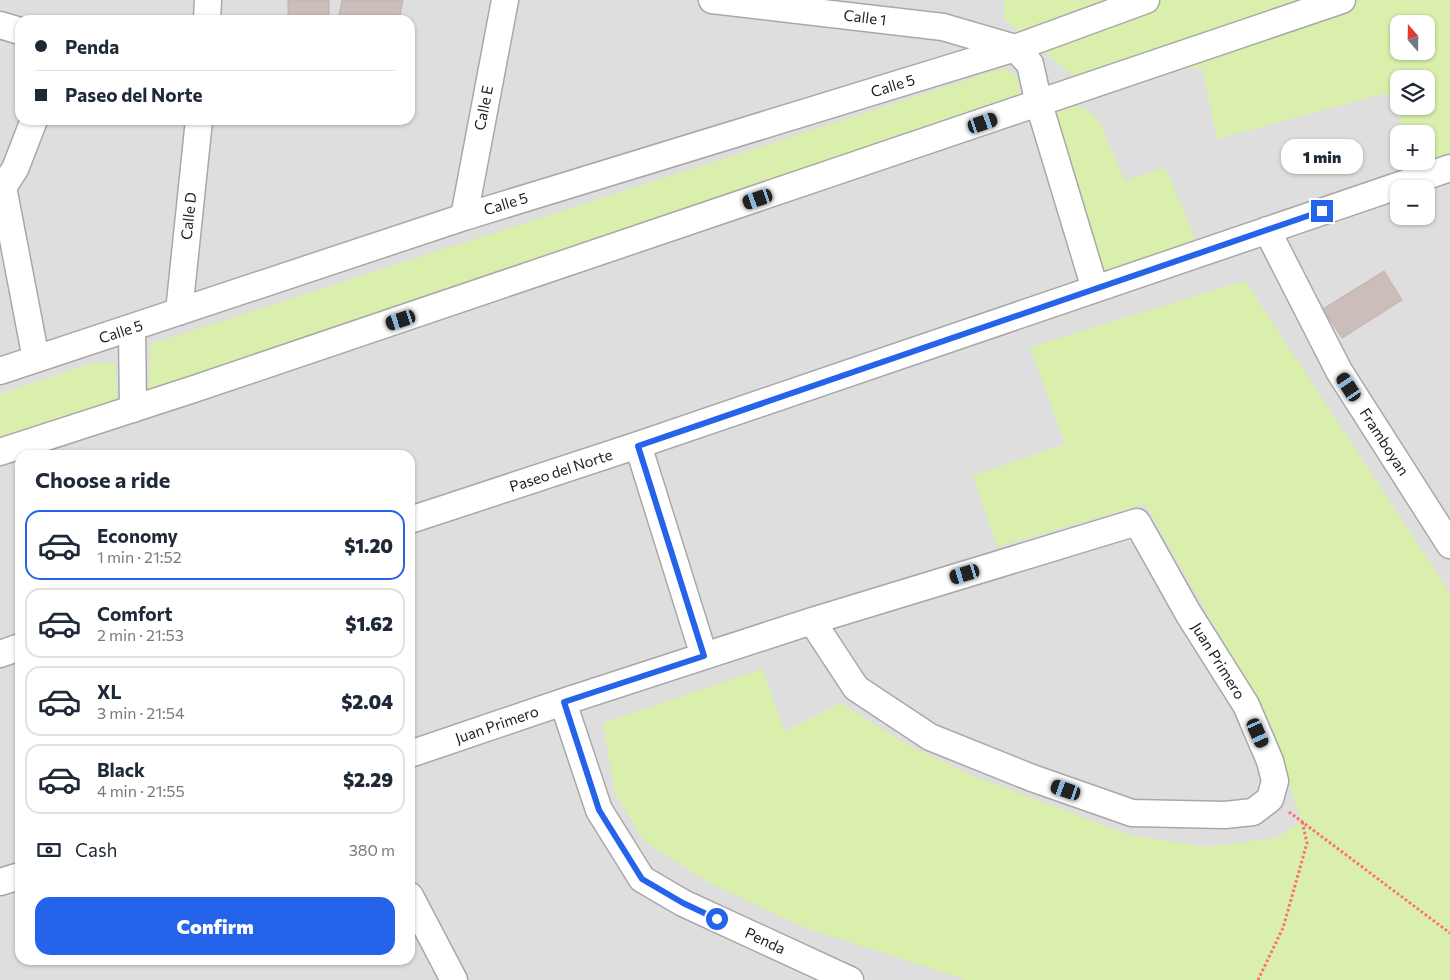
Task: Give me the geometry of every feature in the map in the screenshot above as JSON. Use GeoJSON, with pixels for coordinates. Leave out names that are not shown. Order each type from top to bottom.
{"type":"FeatureCollection","features":[{"type":"Feature","properties":{"kind":"street"},"geometry":{"type":"LineString","coordinates":[[206,15],[208,0]]}},
{"type":"Feature","properties":{"kind":"street","name":"Calle E"},"geometry":{"type":"LineString","coordinates":[[464,217],[505,0]]}},
{"type":"Feature","properties":{"kind":"street","name":"Calle 1"},"geometry":{"type":"LineString","coordinates":[[712,0],[943,26],[1015,48]]}},
{"type":"Feature","properties":{"kind":"street","name":"Calle 5"},"geometry":{"type":"LineString","coordinates":[[0,371],[464,217],[1015,48],[1146,0]]}},
{"type":"Feature","properties":{"kind":"street"},"geometry":{"type":"LineString","coordinates":[[0,452],[1039,104],[1342,0]]}},
{"type":"Feature","properties":{"kind":"street"},"geometry":{"type":"LineString","coordinates":[[0,25],[15,30]]}},
{"type":"Feature","properties":{"kind":"street"},"geometry":{"type":"LineString","coordinates":[[1015,48],[1030,64],[1039,104],[1095,289]]}},
{"type":"Feature","properties":{"kind":"street"},"geometry":{"type":"LineString","coordinates":[[32,125],[15,169],[1,187],[36,360]]}},
{"type":"Feature","properties":{"kind":"street","name":"Calle D"},"geometry":{"type":"LineString","coordinates":[[179,312],[198,125]]}},
{"type":"Feature","properties":{"kind":"street","name":"Paseo del Norte"},"geometry":{"type":"LineString","coordinates":[[415,518],[638,446],[1450,168]]}},
{"type":"Feature","properties":{"kind":"street","name":"Framboyan"},"geometry":{"type":"LineString","coordinates":[[1268,230],[1338,371],[1450,545]]}},
{"type":"Feature","properties":{"kind":"street"},"geometry":{"type":"LineString","coordinates":[[132,328],[133,409]]}},
{"type":"Feature","properties":{"kind":"street"},"geometry":{"type":"LineString","coordinates":[[638,446],[704,656]]}},
{"type":"Feature","properties":{"kind":"street","name":"Juan Primero"},"geometry":{"type":"LineString","coordinates":[[415,752],[812,620],[1137,522],[1188,613],[1246,704],[1270,761],[1275,781],[1270,799]]}},
{"type":"Feature","properties":{"kind":"street"},"geometry":{"type":"LineString","coordinates":[[812,620],[856,688],[930,737],[1032,778],[1132,813],[1225,815],[1253,812],[1270,799]]}},
{"type":"Feature","properties":{"kind":"street"},"geometry":{"type":"LineString","coordinates":[[0,654],[15,649]]}},
{"type":"Feature","properties":{"kind":"street","name":"Penda"},"geometry":{"type":"LineString","coordinates":[[564,702],[599,810],[642,879],[683,903],[850,980]]}},
{"type":"Feature","properties":{"kind":"street"},"geometry":{"type":"LineString","coordinates":[[0,882],[15,878]]}},
{"type":"Feature","properties":{"kind":"street"},"geometry":{"type":"LineString","coordinates":[[415,906],[454,980]]}},
{"type":"Feature","properties":{"kind":"path"},"geometry":{"type":"LineString","coordinates":[[1270,799],[1302,821],[1450,934]]}},
{"type":"Feature","properties":{"kind":"path"},"geometry":{"type":"LineString","coordinates":[[1258,980],[1283,928],[1307,844],[1302,821]]}},
{"type":"Feature","properties":{"kind":"shaded area"},"geometry":{"type":"Polygon","coordinates":[[[0,0],[1450,0],[1450,980],[0,980],[0,0]]]}},
{"type":"Feature","properties":{"kind":"green space"},"geometry":{"type":"Polygon","coordinates":[[[1005,0],[1077,0],[1077,2],[1084,0],[1450,0],[1450,161],[1435,163],[1435,125],[1402,125],[1397,115],[1435,115],[1435,70],[1390,70],[1390,101],[1386,93],[1217,139],[1202,68],[1167,69],[1078,80],[1003,18],[1005,0]]]}},
{"type":"Feature","properties":{"kind":"green space"},"geometry":{"type":"Polygon","coordinates":[[[1004,68],[1018,77],[1020,110],[148,394],[151,344],[1004,68]]]}},
{"type":"Feature","properties":{"kind":"green space"},"geometry":{"type":"Polygon","coordinates":[[[1068,104],[1088,110],[1099,121],[1125,181],[1165,167],[1199,247],[1100,281],[1053,119],[1068,104]]]}},
{"type":"Feature","properties":{"kind":"green space"},"geometry":{"type":"Polygon","coordinates":[[[1245,281],[1450,593],[1450,980],[967,980],[798,925],[708,882],[645,842],[615,794],[603,723],[762,669],[785,731],[841,703],[906,744],[971,775],[1132,836],[1208,847],[1276,838],[1301,821],[1272,726],[1145,504],[997,547],[973,476],[1065,444],[1030,347],[1245,281]]]}},
{"type":"Feature","properties":{"kind":"green space"},"geometry":{"type":"Polygon","coordinates":[[[96,362],[115,364],[117,395],[109,407],[0,445],[0,394],[96,362]]]}},
{"type":"Feature","properties":{"kind":"building"},"geometry":{"type":"Polygon","coordinates":[[[288,0],[329,0],[329,15],[288,15],[288,0]]]}},
{"type":"Feature","properties":{"kind":"building"},"geometry":{"type":"Polygon","coordinates":[[[342,0],[403,0],[400,15],[339,15],[342,0]]]}},
{"type":"Feature","properties":{"kind":"building"},"geometry":{"type":"Polygon","coordinates":[[[1384,271],[1402,300],[1342,338],[1323,309],[1384,271]]]}},
{"type":"Feature","properties":{"kind":"route"},"geometry":{"type":"LineString","coordinates":[[717,919],[683,903],[642,879],[599,810],[564,702],[704,656],[638,446],[1322,211]]}}]}
